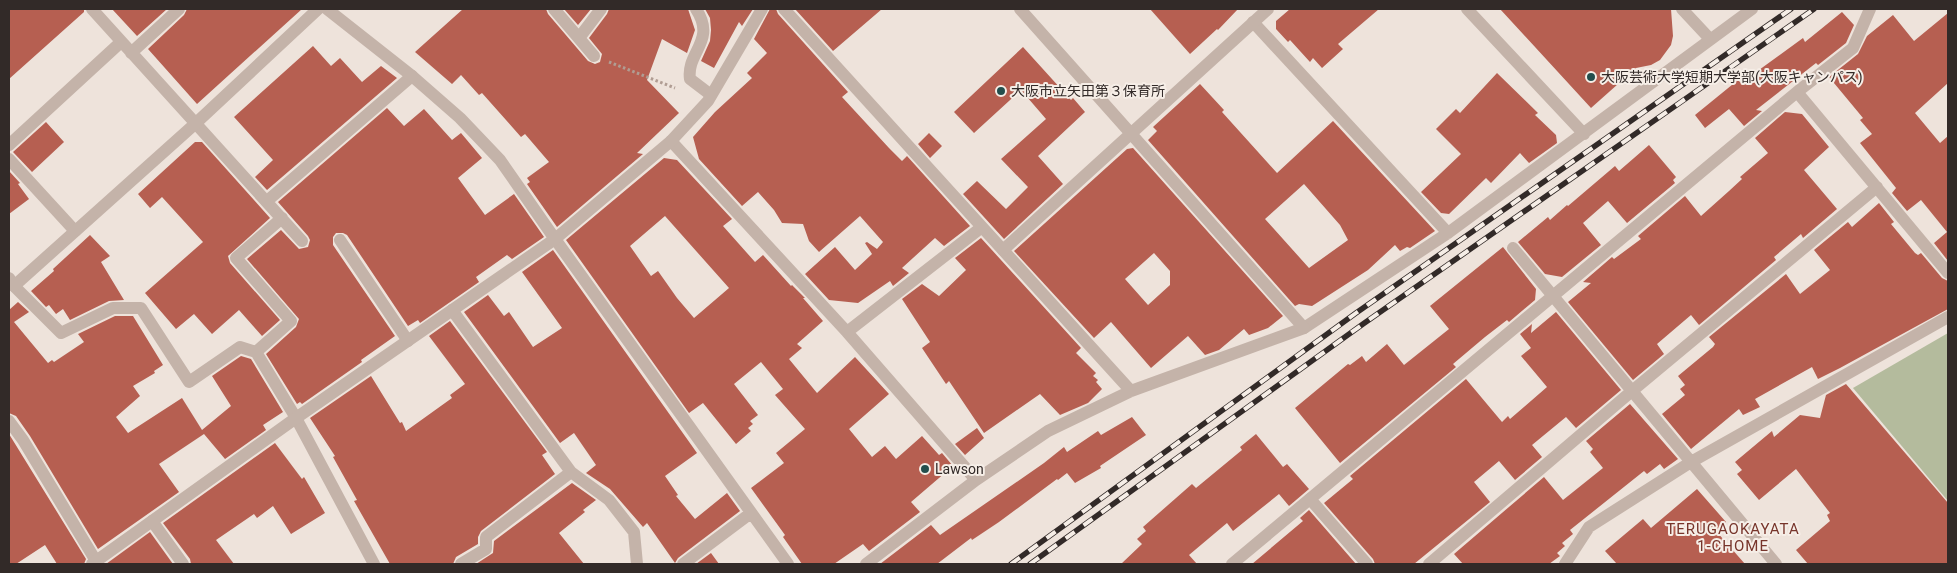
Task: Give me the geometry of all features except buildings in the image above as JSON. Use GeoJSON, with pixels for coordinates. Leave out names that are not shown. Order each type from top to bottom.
{"type":"FeatureCollection","features":[{"type":"Feature","properties":{"kind":"street"},"geometry":{"type":"LineString","coordinates":[[92,9],[302,241]]}},
{"type":"Feature","properties":{"kind":"street"},"geometry":{"type":"LineString","coordinates":[[132,53],[180,9]]}},
{"type":"Feature","properties":{"kind":"street"},"geometry":{"type":"LineString","coordinates":[[318,9],[196,123],[75,231],[12,282],[61,333],[113,308],[141,308],[189,382],[240,347],[256,352],[296,418],[374,564]]}},
{"type":"Feature","properties":{"kind":"street"},"geometry":{"type":"LineString","coordinates":[[326,9],[412,76],[460,118],[500,160],[788,564]]}},
{"type":"Feature","properties":{"kind":"street"},"geometry":{"type":"LineString","coordinates":[[554,9],[594,56]]}},
{"type":"Feature","properties":{"kind":"street"},"geometry":{"type":"LineString","coordinates":[[579,38],[601,9]]}},
{"type":"Feature","properties":{"kind":"street"},"geometry":{"type":"LineString","coordinates":[[696,9],[702,18],[703,40],[688,70],[690,79],[710,98]]}},
{"type":"Feature","properties":{"kind":"street"},"geometry":{"type":"LineString","coordinates":[[9,421],[23,440],[94,563],[296,418],[555,239],[671,141],[710,98],[762,9]]}},
{"type":"Feature","properties":{"kind":"street"},"geometry":{"type":"LineString","coordinates":[[784,9],[1131,391]]}},
{"type":"Feature","properties":{"kind":"street"},"geometry":{"type":"LineString","coordinates":[[1020,9],[1304,328]]}},
{"type":"Feature","properties":{"kind":"street"},"geometry":{"type":"LineString","coordinates":[[1003,250],[1268,9]]}},
{"type":"Feature","properties":{"kind":"street"},"geometry":{"type":"LineString","coordinates":[[1467,9],[1584,134]]}},
{"type":"Feature","properties":{"kind":"street"},"geometry":{"type":"LineString","coordinates":[[1682,9],[1710,39]]}},
{"type":"Feature","properties":{"kind":"street"},"geometry":{"type":"LineString","coordinates":[[866,564],[976,480],[1048,431],[1131,391],[1304,328],[1448,233],[1752,9]]}},
{"type":"Feature","properties":{"kind":"street"},"geometry":{"type":"LineString","coordinates":[[1232,564],[1797,92],[1853,48],[1870,9]]}},
{"type":"Feature","properties":{"kind":"street"},"geometry":{"type":"LineString","coordinates":[[1253,22],[1448,233]]}},
{"type":"Feature","properties":{"kind":"street"},"geometry":{"type":"LineString","coordinates":[[9,145],[121,42]]}},
{"type":"Feature","properties":{"kind":"street"},"geometry":{"type":"LineString","coordinates":[[267,201],[412,76]]}},
{"type":"Feature","properties":{"kind":"street"},"geometry":{"type":"LineString","coordinates":[[1797,92],[1948,273]]}},
{"type":"Feature","properties":{"kind":"street"},"geometry":{"type":"LineString","coordinates":[[671,141],[847,332],[976,480]]}},
{"type":"Feature","properties":{"kind":"street"},"geometry":{"type":"LineString","coordinates":[[9,159],[75,231]]}},
{"type":"Feature","properties":{"kind":"street"},"geometry":{"type":"LineString","coordinates":[[1429,564],[1632,391],[1877,187]]}},
{"type":"Feature","properties":{"kind":"street"},"geometry":{"type":"LineString","coordinates":[[256,352],[291,321],[236,258],[282,218]]}},
{"type":"Feature","properties":{"kind":"street"},"geometry":{"type":"LineString","coordinates":[[847,332],[982,227]]}},
{"type":"Feature","properties":{"kind":"street"},"geometry":{"type":"LineString","coordinates":[[340,240],[408,341]]}},
{"type":"Feature","properties":{"kind":"street"},"geometry":{"type":"LineString","coordinates":[[1513,248],[1776,564]]}},
{"type":"Feature","properties":{"kind":"street"},"geometry":{"type":"LineString","coordinates":[[452,310],[571,472],[608,500],[634,532],[637,564]]}},
{"type":"Feature","properties":{"kind":"street"},"geometry":{"type":"LineString","coordinates":[[1569,562],[1589,527],[1691,462],[1948,317]]}},
{"type":"Feature","properties":{"kind":"street"},"geometry":{"type":"LineString","coordinates":[[461,564],[486,549],[486,537],[571,472]]}},
{"type":"Feature","properties":{"kind":"street"},"geometry":{"type":"LineString","coordinates":[[1310,500],[1366,564]]}},
{"type":"Feature","properties":{"kind":"street"},"geometry":{"type":"LineString","coordinates":[[683,564],[751,513]]}},
{"type":"Feature","properties":{"kind":"street"},"geometry":{"type":"LineString","coordinates":[[152,522],[183,564]]}},
{"type":"Feature","properties":{"kind":"path"},"geometry":{"type":"LineString","coordinates":[[594,56],[710,98]]}},
{"type":"Feature","properties":{"kind":"green space"},"geometry":{"type":"Polygon","coordinates":[[[1948,333],[1948,501],[1853,388],[1948,333]]]}},
{"type":"Feature","properties":{"kind":"railway"},"geometry":{"type":"LineString","coordinates":[[1011,564],[1356,313],[1791,9]]}},
{"type":"Feature","properties":{"kind":"railway"},"geometry":{"type":"LineString","coordinates":[[1030,564],[1363,324],[1814,9]]}},
{"type":"Feature","properties":{"kind":"place","name":"大阪芸術大学短期大学部(大阪キャンパス)"},"geometry":{"type":"Point","coordinates":[1591,77]}},
{"type":"Feature","properties":{"kind":"place","name":"大阪市立矢田第３保育所"},"geometry":{"type":"Point","coordinates":[1001,91]}},
{"type":"Feature","properties":{"kind":"place","name":"Lawson"},"geometry":{"type":"Point","coordinates":[925,469]}},
{"type":"Feature","properties":{"kind":"district","name":"TERUGAOKAYATA 1-CHOME"},"geometry":{"type":"Point","coordinates":[1733,538]}}]}
